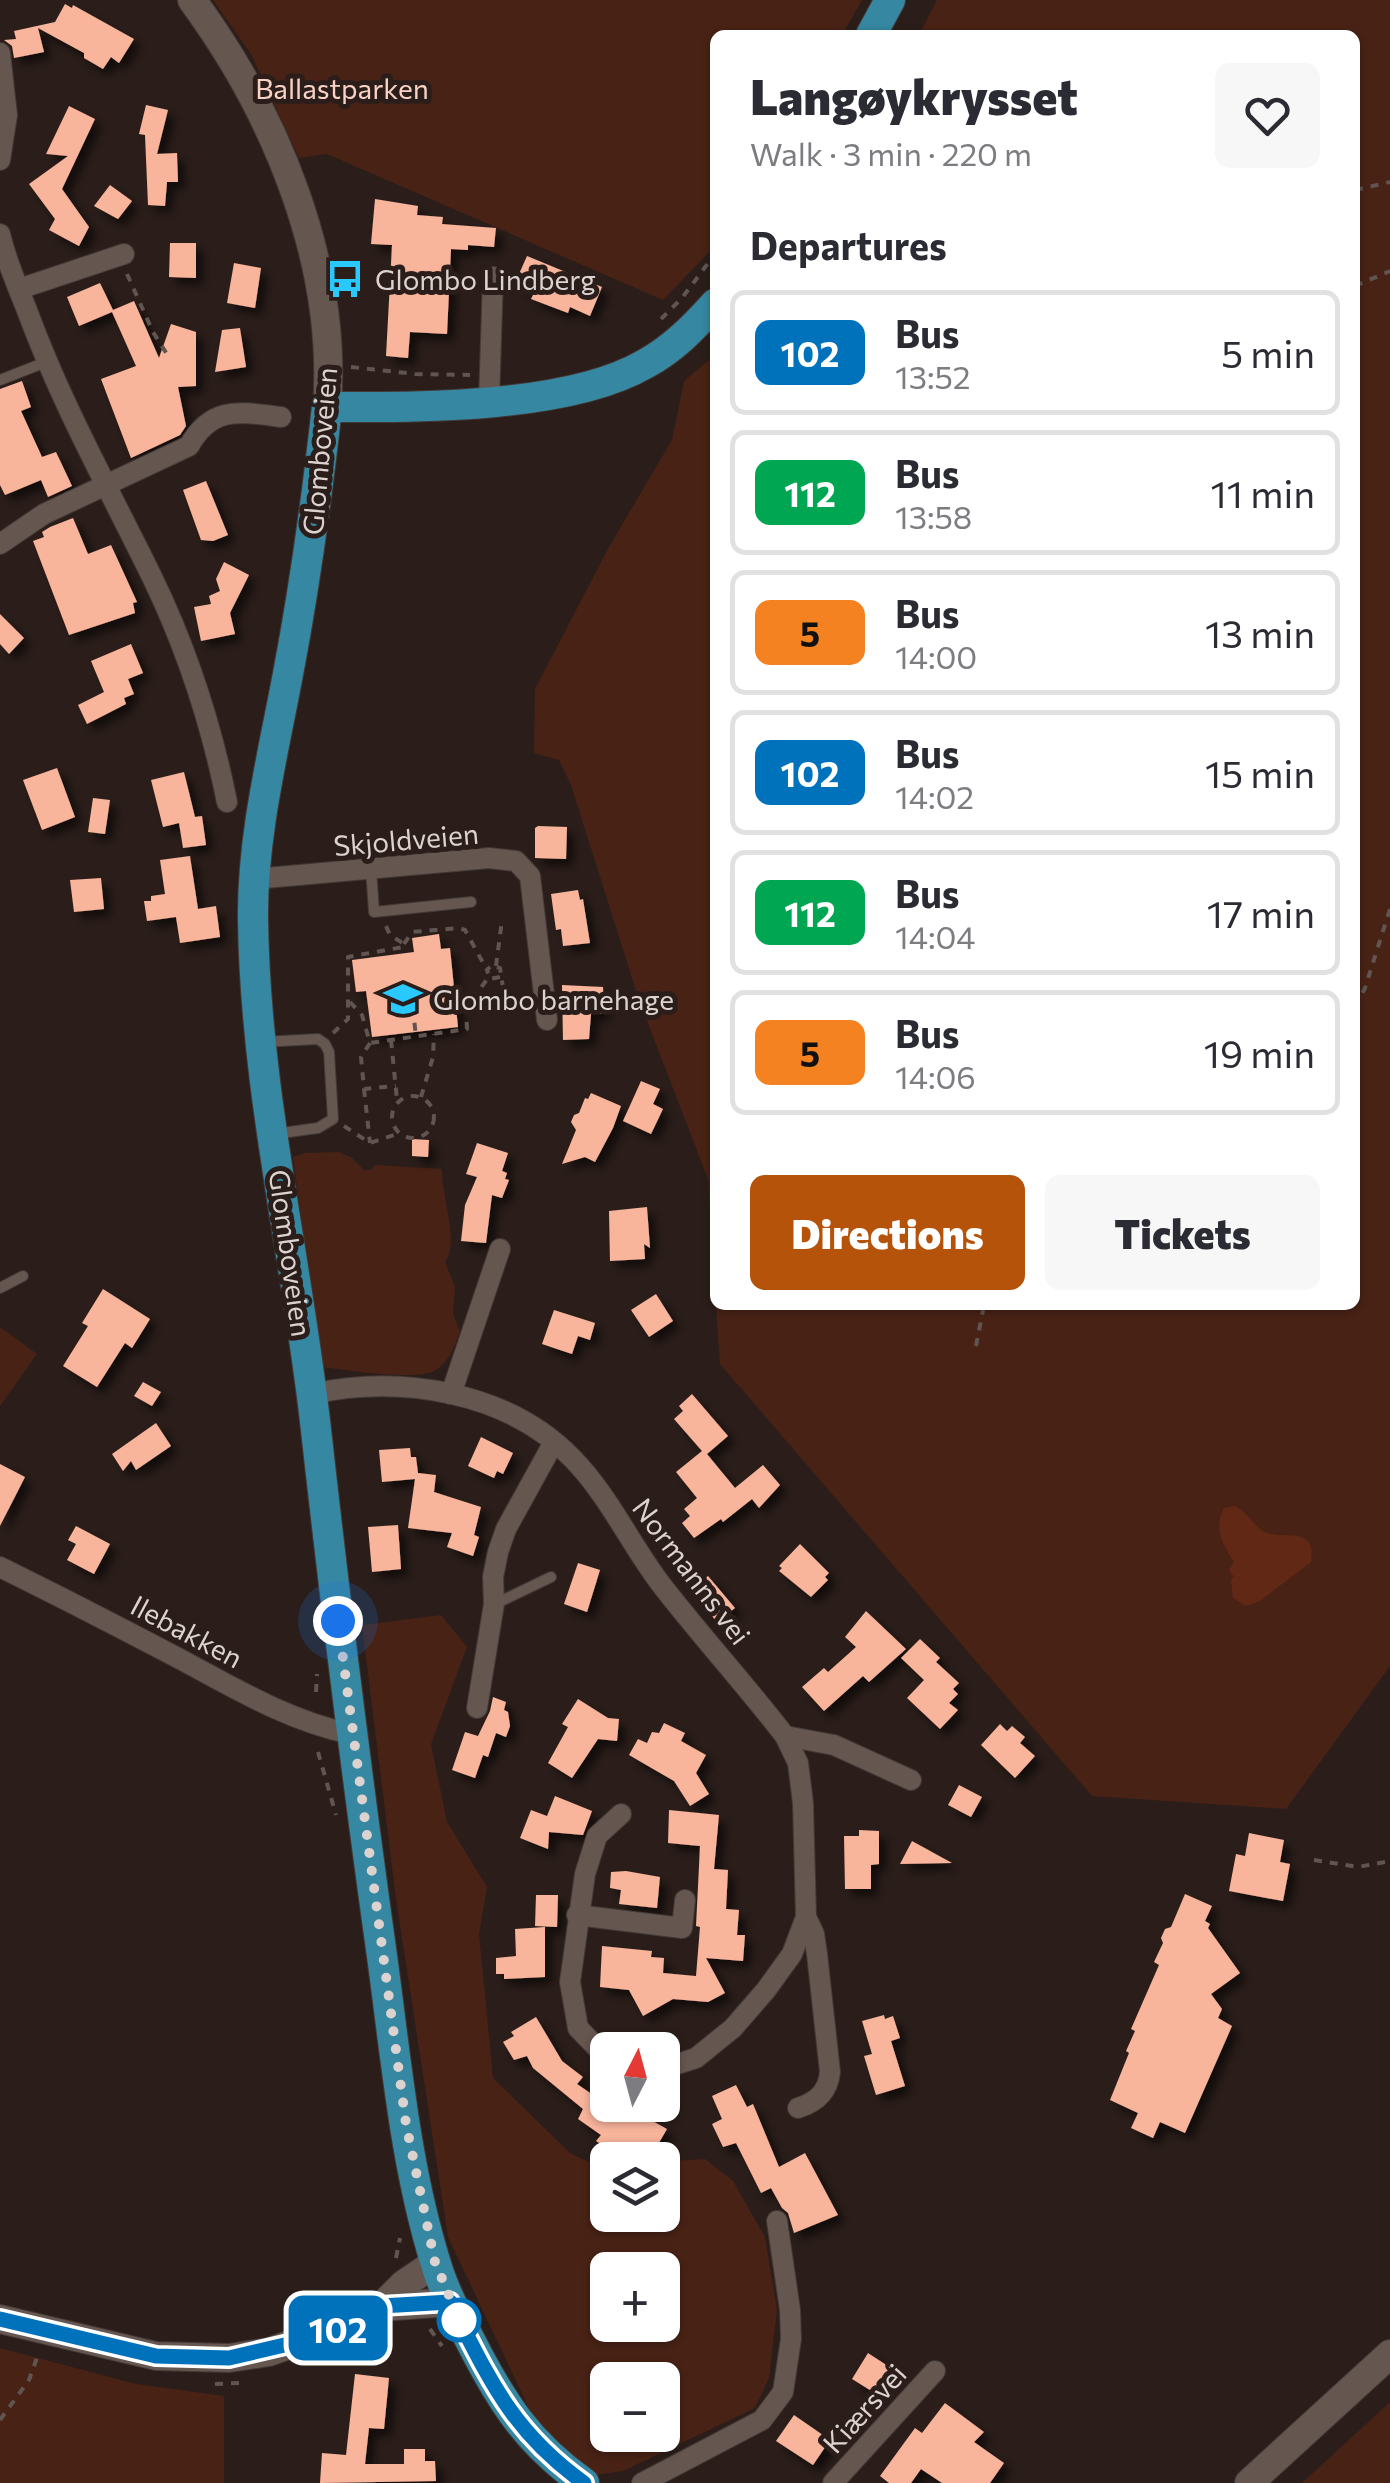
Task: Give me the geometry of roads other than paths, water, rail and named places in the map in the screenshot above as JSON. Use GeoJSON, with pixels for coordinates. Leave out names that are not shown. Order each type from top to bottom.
{"type":"FeatureCollection","features":[{"type":"Feature","properties":{"kind":"main road"},"geometry":{"type":"LineString","coordinates":[[874,30],[890,0]]}},
{"type":"Feature","properties":{"kind":"main road"},"geometry":{"type":"LineString","coordinates":[[326,407],[559,395],[644,365],[688,334],[710,310]]}},
{"type":"Feature","properties":{"kind":"main road","name":"Glomboveien"},"geometry":{"type":"LineString","coordinates":[[326,407],[304,588],[254,879],[252,916],[261,1042],[312,1394],[351,1734],[406,2124],[435,2262],[450,2302],[516,2422],[554,2462],[584,2483]]}},
{"type":"Feature","properties":{"kind":"street","name":"Glomboveien"},"geometry":{"type":"LineString","coordinates":[[192,0],[219,36],[268,129],[310,242],[330,367],[326,407]]}},
{"type":"Feature","properties":{"kind":"street"},"geometry":{"type":"LineString","coordinates":[[0,53],[8,115],[0,160]]}},
{"type":"Feature","properties":{"kind":"street"},"geometry":{"type":"LineString","coordinates":[[0,234],[46,362],[103,485],[152,577],[184,651],[214,735],[227,802]]}},
{"type":"Feature","properties":{"kind":"street"},"geometry":{"type":"LineString","coordinates":[[19,290],[120,256]]}},
{"type":"Feature","properties":{"kind":"street"},"geometry":{"type":"LineString","coordinates":[[489,401],[493,277]]}},
{"type":"Feature","properties":{"kind":"street"},"geometry":{"type":"LineString","coordinates":[[0,544],[44,514],[189,446],[200,427],[229,412],[281,417]]}},
{"type":"Feature","properties":{"kind":"street","name":"Skjoldveien"},"geometry":{"type":"LineString","coordinates":[[254,879],[489,858],[516,860],[530,876],[547,1020]]}},
{"type":"Feature","properties":{"kind":"street"},"geometry":{"type":"LineString","coordinates":[[451,1394],[500,1249]]}},
{"type":"Feature","properties":{"kind":"street","name":"Normanns vei"},"geometry":{"type":"LineString","coordinates":[[312,1394],[350,1386],[451,1394],[506,1411],[554,1442],[591,1481],[660,1582],[784,1736],[798,1763],[803,1804],[806,1917],[792,1954],[766,1990],[733,2028],[696,2058],[680,2063]]}},
{"type":"Feature","properties":{"kind":"street"},"geometry":{"type":"LineString","coordinates":[[477,1708],[498,1552],[506,1529],[554,1442]]}},
{"type":"Feature","properties":{"kind":"street","name":"Ilebakken"},"geometry":{"type":"LineString","coordinates":[[0,1567],[280,1712],[317,1727],[351,1734]]}},
{"type":"Feature","properties":{"kind":"street"},"geometry":{"type":"LineString","coordinates":[[784,1736],[834,1745],[911,1780]]}},
{"type":"Feature","properties":{"kind":"street"},"geometry":{"type":"LineString","coordinates":[[590,2040],[578,2028],[570,1982],[578,1915],[585,1874],[598,1836],[621,1814]]}},
{"type":"Feature","properties":{"kind":"street"},"geometry":{"type":"LineString","coordinates":[[578,1915],[682,1928],[685,1900]]}},
{"type":"Feature","properties":{"kind":"street","name":"Normanns vei"},"geometry":{"type":"LineString","coordinates":[[798,2108],[820,2097],[830,2072],[818,1954],[806,1917]]}},
{"type":"Feature","properties":{"kind":"street"},"geometry":{"type":"LineString","coordinates":[[642,2483],[762,2420],[778,2402],[791,2339],[786,2268],[777,2220]]}},
{"type":"Feature","properties":{"kind":"street"},"geometry":{"type":"LineString","coordinates":[[0,2320],[109,2346],[196,2359],[269,2352],[355,2321],[381,2306],[435,2262]]}},
{"type":"Feature","properties":{"kind":"street"},"geometry":{"type":"LineString","coordinates":[[381,2306],[450,2302]]}},
{"type":"Feature","properties":{"kind":"street"},"geometry":{"type":"LineString","coordinates":[[1249,2483],[1390,2354]]}},
{"type":"Feature","properties":{"kind":"street","name":"Kiærsvei"},"geometry":{"type":"LineString","coordinates":[[833,2483],[935,2371]]}},
{"type":"Feature","properties":{"kind":"lane"},"geometry":{"type":"LineString","coordinates":[[0,380],[46,362]]}},
{"type":"Feature","properties":{"kind":"lane"},"geometry":{"type":"LineString","coordinates":[[371,869],[374,912],[471,902]]}},
{"type":"Feature","properties":{"kind":"lane"},"geometry":{"type":"LineString","coordinates":[[261,1042],[318,1039],[329,1052],[333,1119],[318,1128],[273,1135]]}},
{"type":"Feature","properties":{"kind":"lane"},"geometry":{"type":"LineString","coordinates":[[0,1288],[23,1276]]}},
{"type":"Feature","properties":{"kind":"lane"},"geometry":{"type":"LineString","coordinates":[[494,1604],[551,1576]]}},
{"type":"Feature","properties":{"kind":"place","name":"Glombo Lindberg"},"geometry":{"type":"Point","coordinates":[345,279]}},
{"type":"Feature","properties":{"kind":"place","name":"Glombo barnehage"},"geometry":{"type":"Point","coordinates":[403,999]}},
{"type":"Feature","properties":{"kind":"park label","name":"Ballastparken"},"geometry":{"type":"Point","coordinates":[342,88]}}]}
